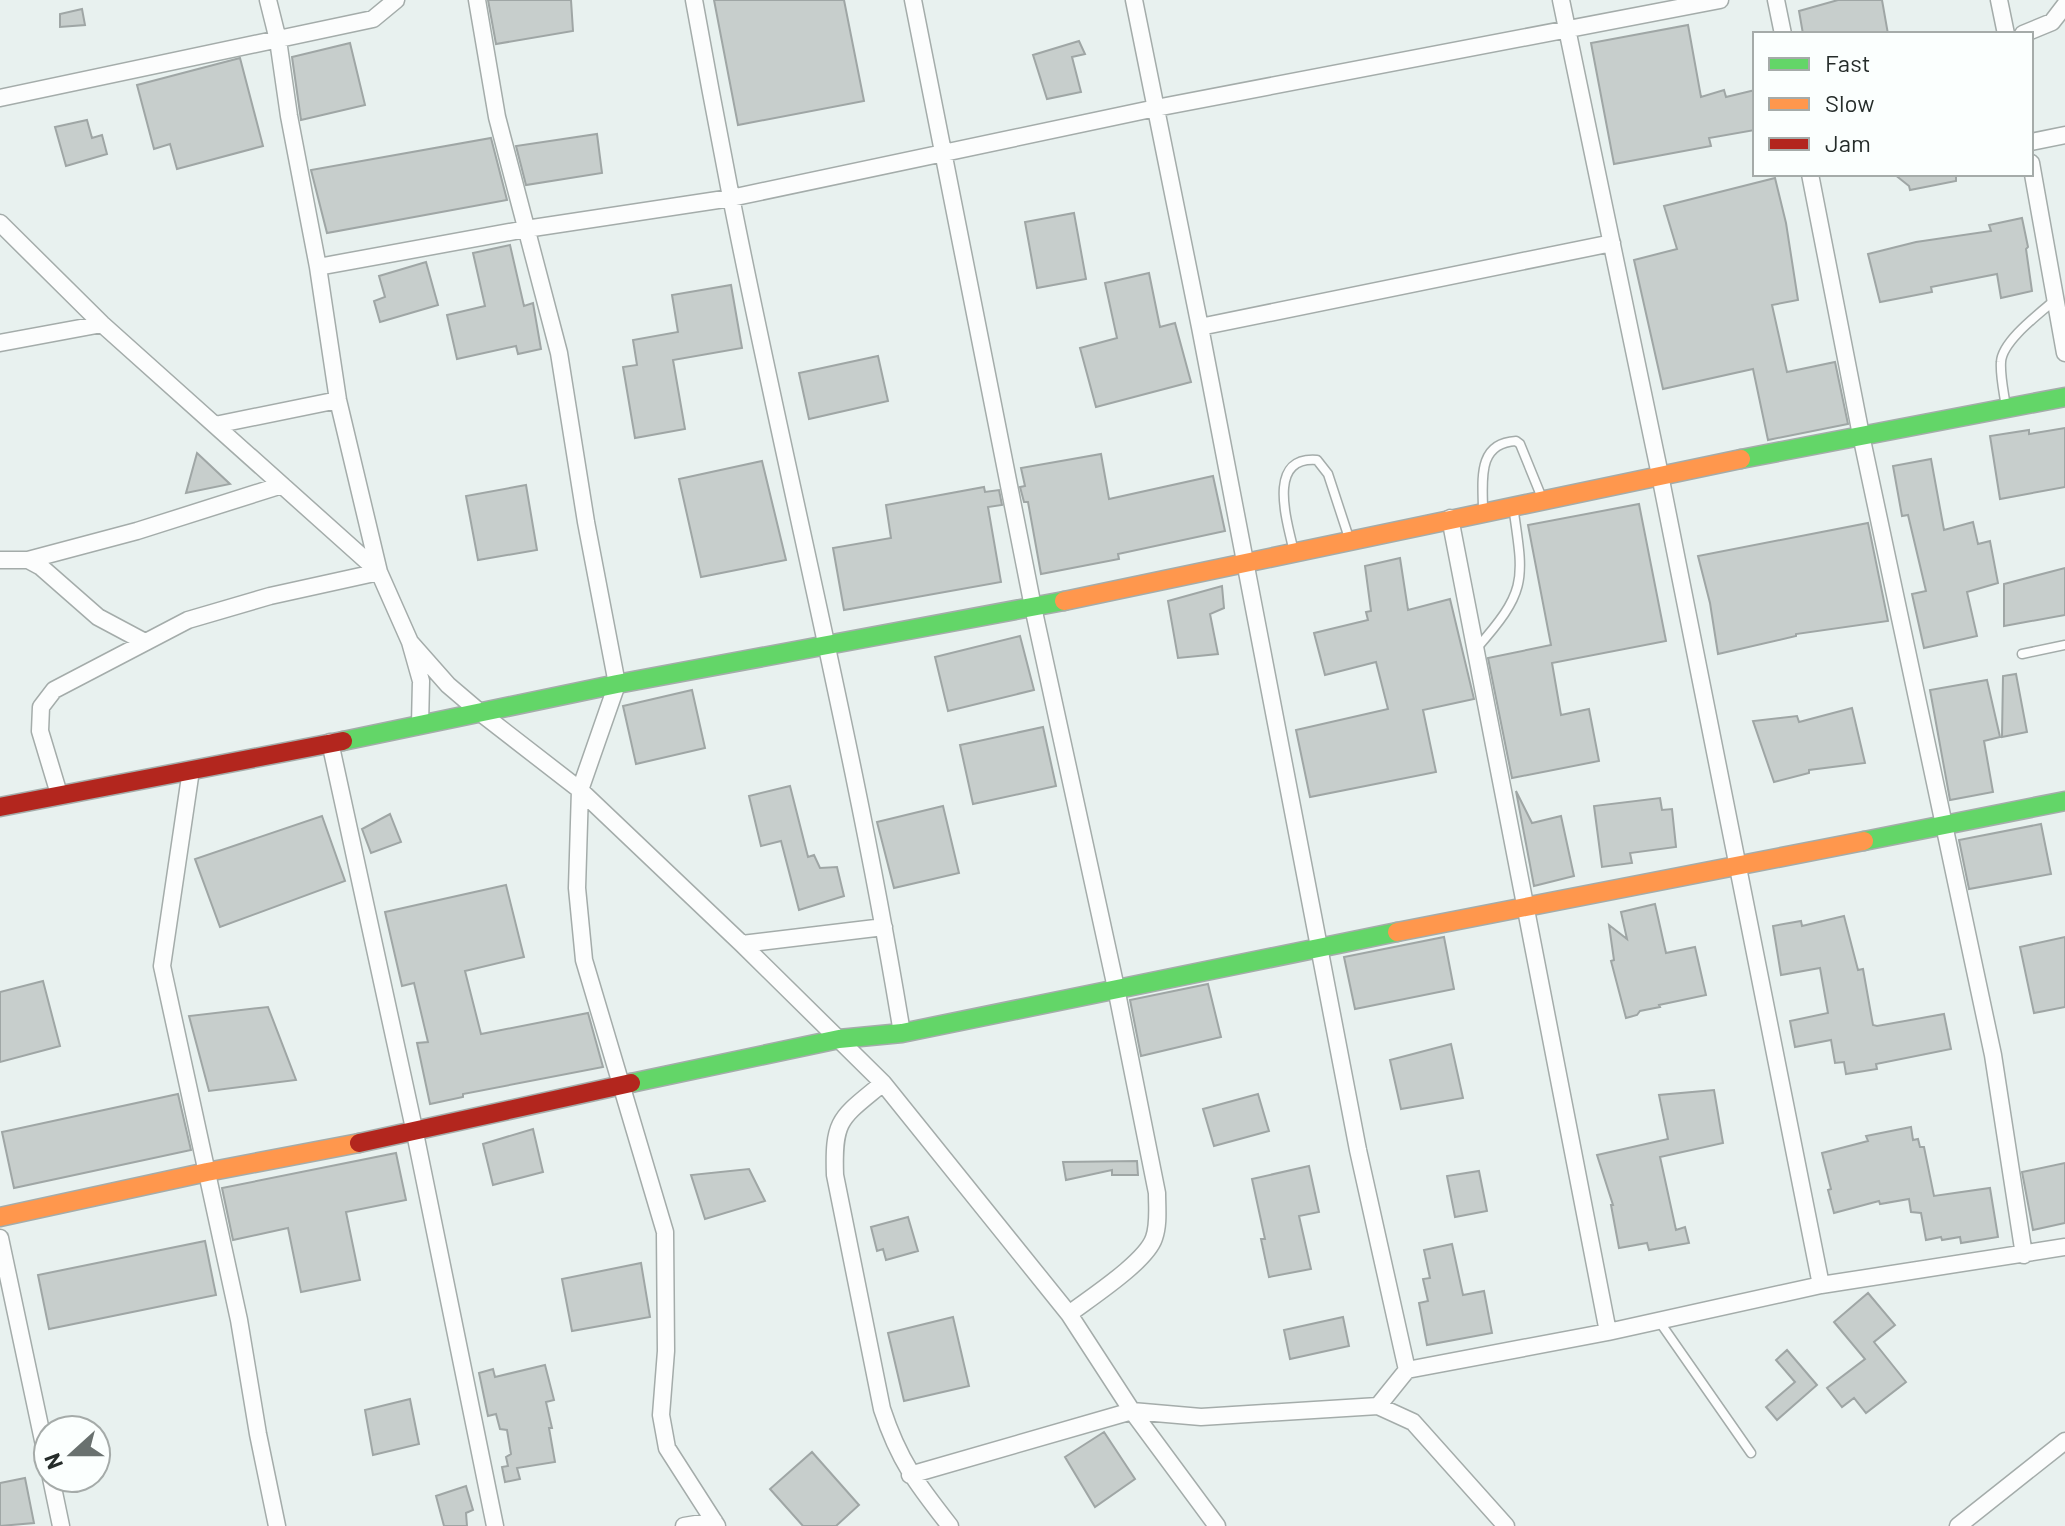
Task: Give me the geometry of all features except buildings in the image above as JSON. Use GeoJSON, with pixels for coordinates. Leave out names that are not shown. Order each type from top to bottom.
{"type":"FeatureCollection","features":[{"type":"Feature","properties":{"kind":"street"},"geometry":{"type":"LineString","coordinates":[[268,0],[278,40],[318,267],[338,400],[379,572],[410,642],[421,681],[420,725]]}},
{"type":"Feature","properties":{"kind":"street"},"geometry":{"type":"LineString","coordinates":[[0,98],[373,19],[396,0]]}},
{"type":"Feature","properties":{"kind":"street"},"geometry":{"type":"LineString","coordinates":[[477,0],[497,117],[559,353],[586,522],[617,684],[580,790],[577,888],[584,960],[665,1232],[666,1351],[661,1415],[667,1448],[716,1523],[684,1526]]}},
{"type":"Feature","properties":{"kind":"street"},"geometry":{"type":"LineString","coordinates":[[694,0],[731,198],[828,645],[902,1033]]}},
{"type":"Feature","properties":{"kind":"street"},"geometry":{"type":"LineString","coordinates":[[913,0],[1033,607],[1157,1193],[1158,1220],[1154,1240],[1137,1262],[1069,1314]]}},
{"type":"Feature","properties":{"kind":"street"},"geometry":{"type":"LineString","coordinates":[[1134,0],[1321,946],[1358,1150],[1407,1370]]}},
{"type":"Feature","properties":{"kind":"street"},"geometry":{"type":"LineString","coordinates":[[1561,0],[1660,475],[1821,1285]]}},
{"type":"Feature","properties":{"kind":"street"},"geometry":{"type":"LineString","coordinates":[[318,267],[526,229],[731,198],[1156,108],[1720,0]]}},
{"type":"Feature","properties":{"kind":"street"},"geometry":{"type":"LineString","coordinates":[[1776,0],[1783,32]]}},
{"type":"Feature","properties":{"kind":"street"},"geometry":{"type":"LineString","coordinates":[[1999,0],[2006,32]]}},
{"type":"Feature","properties":{"kind":"street"},"geometry":{"type":"LineString","coordinates":[[2028,32],[2052,22],[2065,5]]}},
{"type":"Feature","properties":{"kind":"street"},"geometry":{"type":"LineString","coordinates":[[2033,142],[2065,135]]}},
{"type":"Feature","properties":{"kind":"street"},"geometry":{"type":"LineString","coordinates":[[2033,173],[2065,353]]}},
{"type":"Feature","properties":{"kind":"street"},"geometry":{"type":"LineString","coordinates":[[1810,176],[1861,435],[1993,1055],[2024,1255]]}},
{"type":"Feature","properties":{"kind":"street"},"geometry":{"type":"LineString","coordinates":[[0,223],[102,324],[379,572]]}},
{"type":"Feature","properties":{"kind":"street"},"geometry":{"type":"LineString","coordinates":[[1200,327],[1612,243]]}},
{"type":"Feature","properties":{"kind":"street"},"geometry":{"type":"LineString","coordinates":[[0,343],[102,324]]}},
{"type":"Feature","properties":{"kind":"street"},"geometry":{"type":"LineString","coordinates":[[0,807],[482,714],[617,684],[1033,607],[1542,499],[2065,397]]}},
{"type":"Feature","properties":{"kind":"street"},"geometry":{"type":"LineString","coordinates":[[215,425],[338,400]]}},
{"type":"Feature","properties":{"kind":"street"},"geometry":{"type":"LineString","coordinates":[[0,560],[28,560],[137,531],[282,485]]}},
{"type":"Feature","properties":{"kind":"street"},"geometry":{"type":"LineString","coordinates":[[1450,518],[1608,1332]]}},
{"type":"Feature","properties":{"kind":"street"},"geometry":{"type":"LineString","coordinates":[[28,560],[41,567],[98,617],[143,641]]}},
{"type":"Feature","properties":{"kind":"street"},"geometry":{"type":"LineString","coordinates":[[59,794],[40,731],[41,707],[54,690],[188,620],[270,596],[379,572]]}},
{"type":"Feature","properties":{"kind":"street"},"geometry":{"type":"LineString","coordinates":[[410,642],[448,685],[580,790],[883,1083],[1069,1314],[1132,1411],[1217,1526]]}},
{"type":"Feature","properties":{"kind":"street"},"geometry":{"type":"LineString","coordinates":[[330,742],[415,1133],[495,1526]]}},
{"type":"Feature","properties":{"kind":"street"},"geometry":{"type":"LineString","coordinates":[[191,770],[162,966],[239,1320],[277,1526]]}},
{"type":"Feature","properties":{"kind":"street"},"geometry":{"type":"LineString","coordinates":[[0,1217],[207,1172],[415,1133],[713,1064],[839,1039],[902,1033],[1321,946],[1739,867],[2065,801]]}},
{"type":"Feature","properties":{"kind":"street"},"geometry":{"type":"LineString","coordinates":[[742,944],[884,927]]}},
{"type":"Feature","properties":{"kind":"street"},"geometry":{"type":"LineString","coordinates":[[883,1083],[840,1122],[833,1138],[835,1175],[882,1409],[893,1443],[910,1475],[950,1526]]}},
{"type":"Feature","properties":{"kind":"street"},"geometry":{"type":"LineString","coordinates":[[0,1238],[37,1414]]}},
{"type":"Feature","properties":{"kind":"street"},"geometry":{"type":"LineString","coordinates":[[1378,1406],[1407,1370],[1608,1332],[1821,1285],[2065,1247]]}},
{"type":"Feature","properties":{"kind":"street"},"geometry":{"type":"LineString","coordinates":[[910,1475],[1132,1411],[1201,1417],[1378,1406],[1413,1422],[1506,1526]]}},
{"type":"Feature","properties":{"kind":"street"},"geometry":{"type":"LineString","coordinates":[[1958,1526],[2065,1441]]}},
{"type":"Feature","properties":{"kind":"street"},"geometry":{"type":"LineString","coordinates":[[54,1494],[61,1526]]}},
{"type":"Feature","properties":{"kind":"lane"},"geometry":{"type":"LineString","coordinates":[[2006,408],[2001,361],[2004,351],[2030,321],[2059,308]]}},
{"type":"Feature","properties":{"kind":"lane"},"geometry":{"type":"LineString","coordinates":[[1483,512],[1485,459],[1493,448],[1510,441],[1520,444],[1542,499]]}},
{"type":"Feature","properties":{"kind":"lane"},"geometry":{"type":"LineString","coordinates":[[1294,553],[1283,485],[1290,466],[1302,459],[1317,460],[1328,474],[1350,540]]}},
{"type":"Feature","properties":{"kind":"lane"},"geometry":{"type":"LineString","coordinates":[[1476,650],[1504,617],[1518,590],[1522,564],[1513,505]]}},
{"type":"Feature","properties":{"kind":"lane"},"geometry":{"type":"LineString","coordinates":[[2022,654],[2065,645]]}},
{"type":"Feature","properties":{"kind":"lane"},"geometry":{"type":"LineString","coordinates":[[1659,1321],[1751,1453]]}},
{"type":"Feature","properties":{"kind":"traffic: fast"},"geometry":{"type":"LineString","coordinates":[[1741,459],[2065,397]]}},
{"type":"Feature","properties":{"kind":"traffic: fast"},"geometry":{"type":"LineString","coordinates":[[343,741],[617,684],[1064,601]]}},
{"type":"Feature","properties":{"kind":"traffic: fast"},"geometry":{"type":"LineString","coordinates":[[1864,841],[2065,801]]}},
{"type":"Feature","properties":{"kind":"traffic: fast"},"geometry":{"type":"LineString","coordinates":[[631,1083],[839,1039],[902,1033],[1397,932]]}},
{"type":"Feature","properties":{"kind":"traffic: slow"},"geometry":{"type":"LineString","coordinates":[[1064,601],[1741,459]]}},
{"type":"Feature","properties":{"kind":"traffic: slow"},"geometry":{"type":"LineString","coordinates":[[1397,932],[1864,841]]}},
{"type":"Feature","properties":{"kind":"traffic: slow"},"geometry":{"type":"LineString","coordinates":[[0,1217],[359,1143]]}},
{"type":"Feature","properties":{"kind":"traffic: jam"},"geometry":{"type":"LineString","coordinates":[[0,807],[343,741]]}},
{"type":"Feature","properties":{"kind":"traffic: jam"},"geometry":{"type":"LineString","coordinates":[[359,1143],[631,1083]]}}]}
